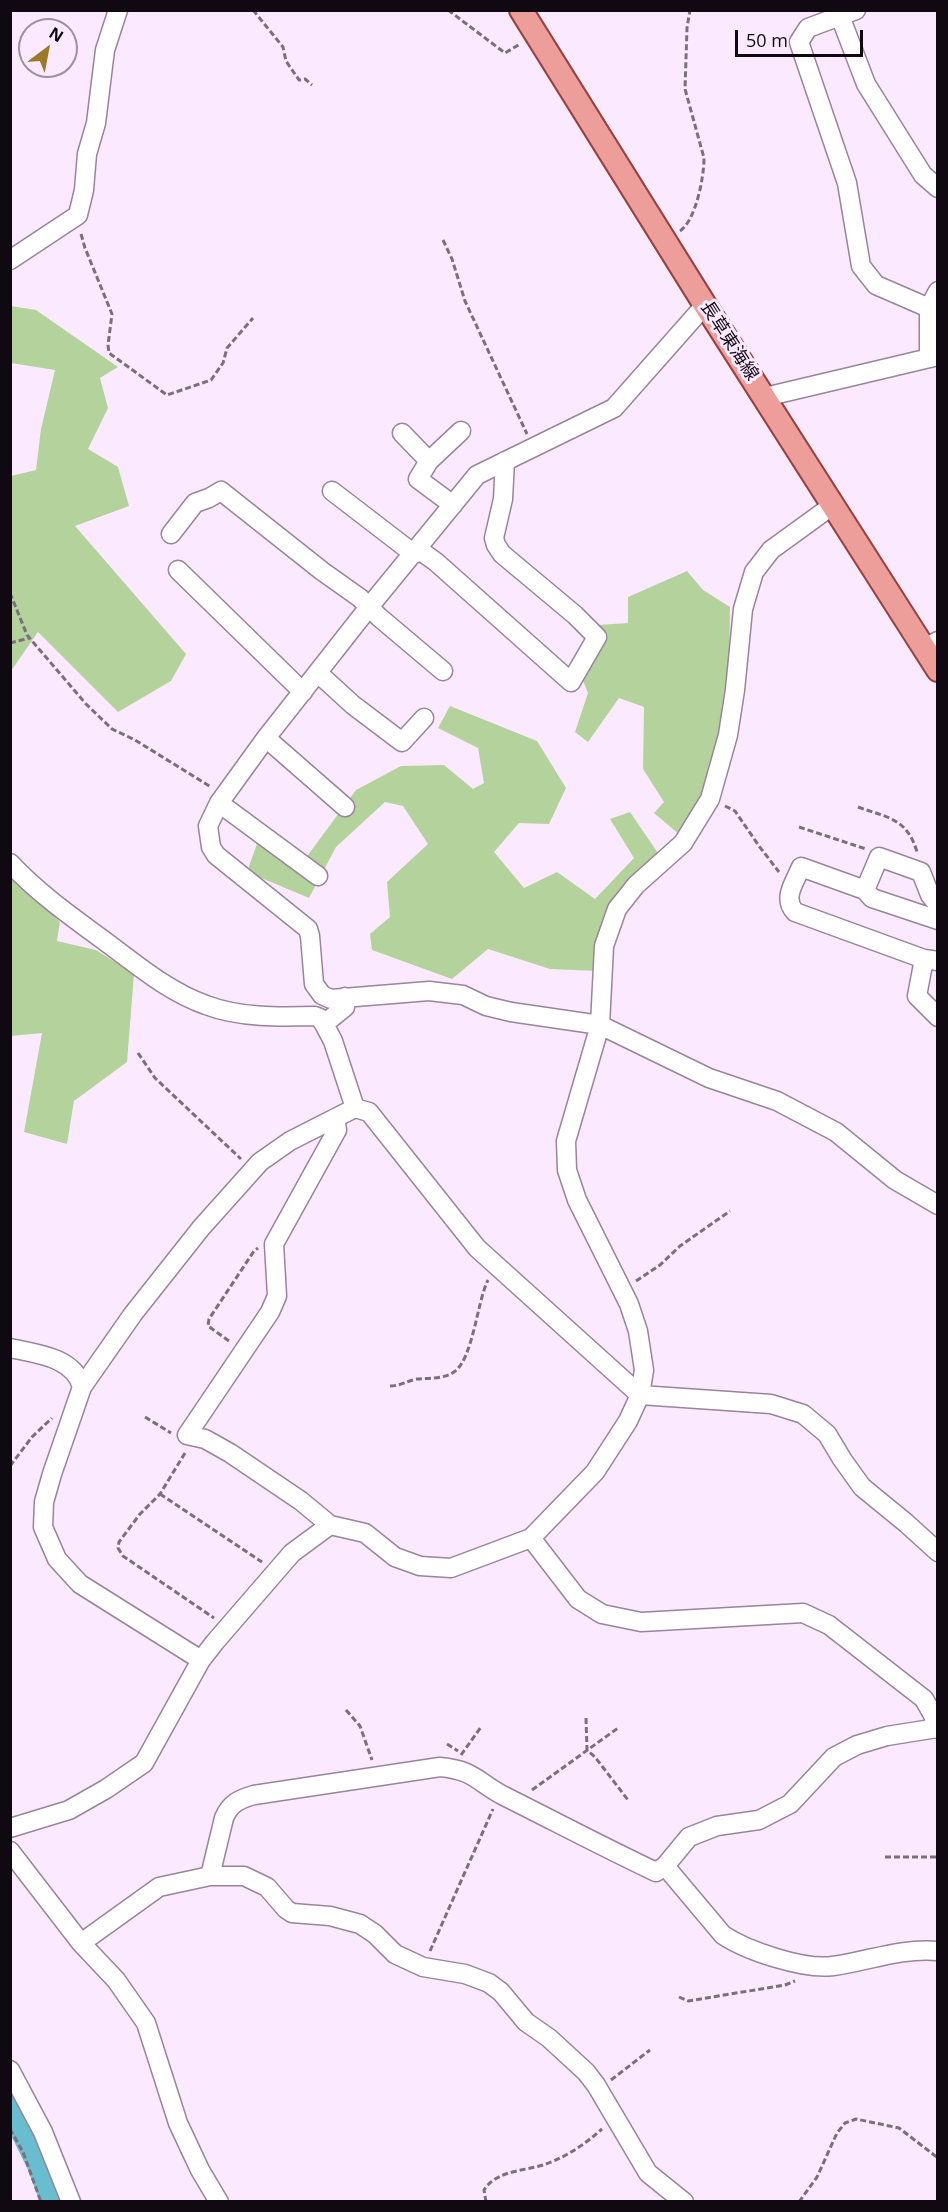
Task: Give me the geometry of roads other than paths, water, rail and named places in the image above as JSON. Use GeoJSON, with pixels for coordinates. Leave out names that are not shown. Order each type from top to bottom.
{"type":"FeatureCollection","features":[{"type":"Feature","properties":{"kind":"main road","name":"長草東海線"},"geometry":{"type":"LineString","coordinates":[[521,10],[833,505],[931,644],[938,670]]}},
{"type":"Feature","properties":{"kind":"street"},"geometry":{"type":"LineString","coordinates":[[10,260],[78,214],[84,190],[87,154],[96,123],[105,50],[118,10]]}},
{"type":"Feature","properties":{"kind":"street"},"geometry":{"type":"LineString","coordinates":[[765,397],[933,357],[933,299],[876,285],[861,266],[847,183],[799,42],[808,28],[848,13],[866,84],[923,176],[938,188]]}},
{"type":"Feature","properties":{"kind":"street"},"geometry":{"type":"LineString","coordinates":[[705,305],[614,408],[477,475],[266,738],[222,799],[208,826],[208,837],[216,855],[308,929],[316,990],[322,995],[331,999],[429,991],[463,995],[486,1006],[511,1012],[600,1025],[709,1078],[777,1101],[826,1126],[895,1180],[938,1205]]}},
{"type":"Feature","properties":{"kind":"street"},"geometry":{"type":"LineString","coordinates":[[453,505],[418,479],[429,461],[461,431]]}},
{"type":"Feature","properties":{"kind":"street"},"geometry":{"type":"LineString","coordinates":[[402,433],[429,461]]}},
{"type":"Feature","properties":{"kind":"street"},"geometry":{"type":"LineString","coordinates":[[332,491],[416,552],[436,562],[571,682],[597,637],[495,546],[494,538],[503,499],[505,461]]}},
{"type":"Feature","properties":{"kind":"street"},"geometry":{"type":"LineString","coordinates":[[171,534],[195,503],[209,498],[220,490],[322,571],[360,598],[442,671]]}},
{"type":"Feature","properties":{"kind":"street"},"geometry":{"type":"LineString","coordinates":[[335,1118],[338,1130],[274,1244],[277,1296],[270,1312],[187,1438],[205,1439],[230,1453],[301,1501],[330,1525],[365,1533],[395,1557],[420,1566],[451,1568],[531,1538],[595,1472],[628,1421],[640,1395],[644,1370],[638,1331],[622,1290],[577,1200],[567,1170],[566,1141],[600,1025],[604,946],[617,909],[636,885],[683,843],[710,799],[728,735],[735,690],[742,609],[754,572],[771,550],[833,505]]}},
{"type":"Feature","properties":{"kind":"street"},"geometry":{"type":"LineString","coordinates":[[178,570],[303,692]]}},
{"type":"Feature","properties":{"kind":"street"},"geometry":{"type":"LineString","coordinates":[[318,673],[353,705],[402,742],[424,718]]}},
{"type":"Feature","properties":{"kind":"street"},"geometry":{"type":"LineString","coordinates":[[266,738],[345,807]]}},
{"type":"Feature","properties":{"kind":"street"},"geometry":{"type":"LineString","coordinates":[[222,799],[318,876]]}},
{"type":"Feature","properties":{"kind":"street"},"geometry":{"type":"LineString","coordinates":[[865,890],[879,857],[921,872],[930,895],[938,905]]}},
{"type":"Feature","properties":{"kind":"street"},"geometry":{"type":"LineString","coordinates":[[10,863],[59,909],[162,983],[205,1005],[227,1011],[279,1017],[315,1016],[320,1018],[333,1041],[355,1108]]}},
{"type":"Feature","properties":{"kind":"street"},"geometry":{"type":"LineString","coordinates":[[938,920],[872,898],[865,890],[801,867],[788,899],[795,912],[931,960],[917,996],[938,1017]]}},
{"type":"Feature","properties":{"kind":"street"},"geometry":{"type":"LineString","coordinates":[[324,1024],[345,1007],[345,998]]}},
{"type":"Feature","properties":{"kind":"street"},"geometry":{"type":"LineString","coordinates":[[201,1660],[80,1584],[57,1559],[43,1527],[44,1502],[82,1387],[133,1314],[201,1228],[260,1162],[290,1141],[355,1108],[369,1112],[477,1248],[640,1395],[771,1404],[803,1414],[827,1434],[862,1487],[938,1552]]}},
{"type":"Feature","properties":{"kind":"street"},"geometry":{"type":"LineString","coordinates":[[10,1348],[48,1357],[69,1365],[79,1375],[82,1387]]}},
{"type":"Feature","properties":{"kind":"street"},"geometry":{"type":"LineString","coordinates":[[10,1828],[69,1810],[106,1789],[144,1763],[201,1660],[292,1553],[330,1525]]}},
{"type":"Feature","properties":{"kind":"street"},"geometry":{"type":"LineString","coordinates":[[210,1876],[224,1818],[233,1804],[254,1795],[378,1778],[440,1767],[458,1761],[470,1773],[500,1794],[656,1872],[665,1866],[690,1837],[717,1826],[759,1820],[790,1803],[834,1757],[856,1744],[888,1736],[937,1729],[933,1714],[924,1700],[829,1625],[803,1613],[641,1622],[602,1614],[578,1599],[531,1538]]}},
{"type":"Feature","properties":{"kind":"street"},"geometry":{"type":"LineString","coordinates":[[10,1851],[81,1943],[116,1980],[146,2024],[178,2123],[200,2170],[219,2202]]}},
{"type":"Feature","properties":{"kind":"street"},"geometry":{"type":"LineString","coordinates":[[665,1866],[723,1935],[735,1944],[761,1953],[804,1965],[831,1967],[906,1950],[938,1951]]}},
{"type":"Feature","properties":{"kind":"street"},"geometry":{"type":"LineString","coordinates":[[81,1943],[159,1887],[210,1876],[243,1876],[256,1881],[267,1887],[292,1913],[330,1916],[360,1924],[375,1934],[395,1954],[423,1967],[465,1974],[489,1983],[501,1992],[526,2022],[549,2038],[586,2072],[648,2173],[684,2202]]}},
{"type":"Feature","properties":{"kind":"street"},"geometry":{"type":"LineString","coordinates":[[10,2070],[43,2132],[71,2202]]}},
{"type":"Feature","properties":{"kind":"waterway"},"geometry":{"type":"LineString","coordinates":[[10,2100],[41,2162],[56,2202]]}}]}
